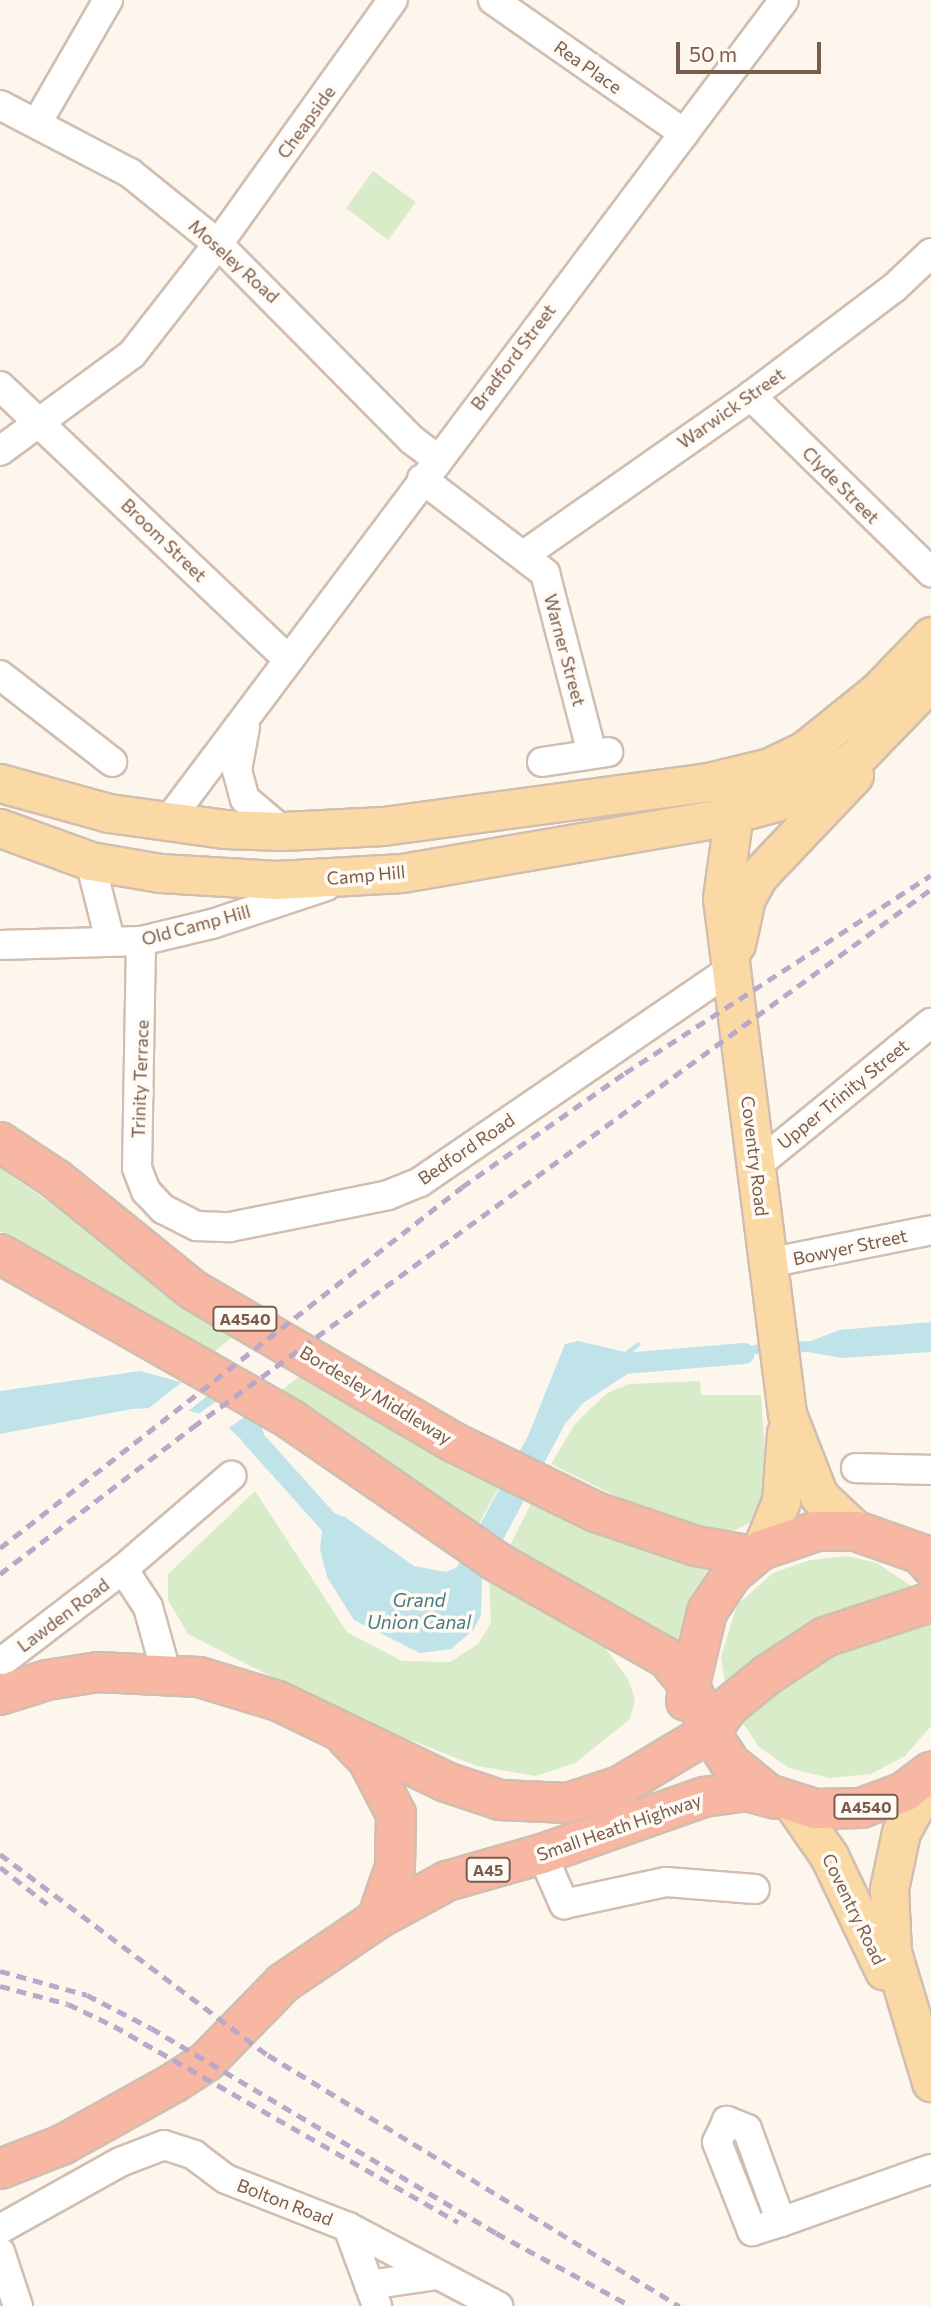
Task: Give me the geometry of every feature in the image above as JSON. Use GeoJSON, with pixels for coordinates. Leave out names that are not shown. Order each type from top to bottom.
{"type":"FeatureCollection","features":[{"type":"Feature","properties":{"kind":"highway","name":"Bordesley Middleway"},"geometry":{"type":"LineString","coordinates":[[0,1142],[56,1179],[193,1290],[455,1443],[545,1484],[596,1512],[696,1546],[757,1553]]}},
{"type":"Feature","properties":{"kind":"highway","name":"A4540"},"geometry":{"type":"LineString","coordinates":[[0,1254],[290,1419],[497,1562],[634,1636],[667,1658],[690,1686],[710,1732],[740,1774],[788,1802],[827,1810],[861,1808],[904,1792],[931,1774]]}},
{"type":"Feature","properties":{"kind":"highway","name":"A4540"},"geometry":{"type":"LineString","coordinates":[[690,1686],[707,1612],[732,1574],[757,1553],[817,1531],[856,1531],[928,1559]]}},
{"type":"Feature","properties":{"kind":"highway"},"geometry":{"type":"LineString","coordinates":[[710,1732],[729,1706],[767,1675],[825,1637],[931,1602]]}},
{"type":"Feature","properties":{"kind":"highway","name":"Small Heath Highway"},"geometry":{"type":"LineString","coordinates":[[2,1678],[47,1680],[98,1672],[166,1672],[278,1700],[446,1782],[500,1800],[531,1804],[594,1797],[710,1732]]}},
{"type":"Feature","properties":{"kind":"highway"},"geometry":{"type":"LineString","coordinates":[[672,1754],[690,1686]]}},
{"type":"Feature","properties":{"kind":"highway"},"geometry":{"type":"LineString","coordinates":[[337,1728],[368,1760],[396,1814],[396,1867],[377,1919]]}},
{"type":"Feature","properties":{"kind":"highway","name":"Small Heath Highway"},"geometry":{"type":"LineString","coordinates":[[0,2169],[62,2145],[175,2082],[206,2062],[283,1983],[377,1919],[447,1881],[542,1854],[704,1797],[746,1791],[788,1802]]}},
{"type":"Feature","properties":{"kind":"main road"},"geometry":{"type":"LineString","coordinates":[[0,783],[64,802],[168,821],[283,831],[383,825],[738,776],[770,767],[835,730],[931,636]]}},
{"type":"Feature","properties":{"kind":"main road"},"geometry":{"type":"LineString","coordinates":[[733,968],[746,898],[759,875],[863,764],[892,723],[931,681]]}},
{"type":"Feature","properties":{"kind":"main road","name":"Camp Hill"},"geometry":{"type":"LineString","coordinates":[[0,828],[90,861],[160,873],[346,879],[665,827],[734,814],[783,800],[828,778],[892,723]]}},
{"type":"Feature","properties":{"kind":"main road","name":"Coventry Road"},"geometry":{"type":"LineString","coordinates":[[722,898],[738,776]]}},
{"type":"Feature","properties":{"kind":"main road"},"geometry":{"type":"LineString","coordinates":[[160,873],[168,821]]}},
{"type":"Feature","properties":{"kind":"main road","name":"Coventry Road"},"geometry":{"type":"LineString","coordinates":[[665,827],[708,853],[722,898],[733,968],[785,1396],[781,1501],[757,1553]]}},
{"type":"Feature","properties":{"kind":"main road","name":"Coventry Road"},"geometry":{"type":"LineString","coordinates":[[785,1396],[819,1496],[856,1531]]}},
{"type":"Feature","properties":{"kind":"main road","name":"Coventry Road"},"geometry":{"type":"LineString","coordinates":[[908,2018],[892,1952],[891,1863],[913,1806],[931,1774]]}},
{"type":"Feature","properties":{"kind":"main road","name":"Coventry Road"},"geometry":{"type":"LineString","coordinates":[[788,1802],[841,1878],[908,2018],[931,2082]]}},
{"type":"Feature","properties":{"kind":"street"},"geometry":{"type":"LineString","coordinates":[[37,123],[108,0]]}},
{"type":"Feature","properties":{"kind":"street","name":"Cheapside"},"geometry":{"type":"LineString","coordinates":[[0,451],[132,354],[218,244],[393,0]]}},
{"type":"Feature","properties":{"kind":"street","name":"Rea Place"},"geometry":{"type":"LineString","coordinates":[[493,0],[684,133]]}},
{"type":"Feature","properties":{"kind":"street","name":"Bradford Street"},"geometry":{"type":"LineString","coordinates":[[168,821],[287,658],[783,0]]}},
{"type":"Feature","properties":{"kind":"street","name":"Moseley Road"},"geometry":{"type":"LineString","coordinates":[[0,105],[130,173],[218,244],[412,440],[429,469]]}},
{"type":"Feature","properties":{"kind":"street","name":"Warwick Street"},"geometry":{"type":"LineString","coordinates":[[524,555],[751,396],[894,288],[931,253]]}},
{"type":"Feature","properties":{"kind":"street","name":"Broom Street"},"geometry":{"type":"LineString","coordinates":[[0,386],[287,658]]}},
{"type":"Feature","properties":{"kind":"street","name":"Clyde Street"},"geometry":{"type":"LineString","coordinates":[[751,396],[931,572]]}},
{"type":"Feature","properties":{"kind":"street","name":"Warner Street"},"geometry":{"type":"LineString","coordinates":[[429,469],[545,573],[601,753],[542,762]]}},
{"type":"Feature","properties":{"kind":"street"},"geometry":{"type":"LineString","coordinates":[[0,675],[112,762]]}},
{"type":"Feature","properties":{"kind":"street","name":"Bradford Street"},"geometry":{"type":"LineString","coordinates":[[246,717],[237,770],[245,799],[283,831]]}},
{"type":"Feature","properties":{"kind":"street"},"geometry":{"type":"LineString","coordinates":[[90,861],[110,940]]}},
{"type":"Feature","properties":{"kind":"street","name":"Old Camp Hill"},"geometry":{"type":"LineString","coordinates":[[0,945],[141,941],[212,924],[346,879]]}},
{"type":"Feature","properties":{"kind":"street","name":"Trinity Terrace"},"geometry":{"type":"LineString","coordinates":[[141,941],[137,1168],[146,1191],[163,1209]]}},
{"type":"Feature","properties":{"kind":"street","name":"Bedford Road"},"geometry":{"type":"LineString","coordinates":[[163,1209],[197,1226],[230,1227],[388,1195],[420,1182],[733,968]]}},
{"type":"Feature","properties":{"kind":"street","name":"Upper Trinity Street"},"geometry":{"type":"LineString","coordinates":[[756,1166],[931,1023]]}},
{"type":"Feature","properties":{"kind":"street","name":"Bowyer Street"},"geometry":{"type":"LineString","coordinates":[[768,1263],[931,1230]]}},
{"type":"Feature","properties":{"kind":"street"},"geometry":{"type":"LineString","coordinates":[[856,1468],[931,1470]]}},
{"type":"Feature","properties":{"kind":"street","name":"Lawden Road"},"geometry":{"type":"LineString","coordinates":[[2,1678],[231,1476]]}},
{"type":"Feature","properties":{"kind":"street","name":"Lawden Road"},"geometry":{"type":"LineString","coordinates":[[123,1569],[148,1606],[166,1672]]}},
{"type":"Feature","properties":{"kind":"street"},"geometry":{"type":"LineString","coordinates":[[542,1854],[564,1904],[666,1882],[755,1889]]}},
{"type":"Feature","properties":{"kind":"street","name":"Bolton Road"},"geometry":{"type":"LineString","coordinates":[[0,2230],[120,2162],[164,2145],[194,2155],[226,2179],[348,2227],[498,2306]]}},
{"type":"Feature","properties":{"kind":"street"},"geometry":{"type":"LineString","coordinates":[[781,2222],[931,2169]]}},
{"type":"Feature","properties":{"kind":"street"},"geometry":{"type":"LineString","coordinates":[[348,2227],[373,2295],[437,2275]]}},
{"type":"Feature","properties":{"kind":"street"},"geometry":{"type":"LineString","coordinates":[[0,2252],[18,2306]]}},
{"type":"Feature","properties":{"kind":"green space"},"geometry":{"type":"Polygon","coordinates":[[[373,171],[416,202],[388,240],[346,208],[373,171]]]}},
{"type":"Feature","properties":{"kind":"green space"},"geometry":{"type":"Polygon","coordinates":[[[0,1168],[238,1332],[212,1354],[0,1231],[0,1168]]]}},
{"type":"Feature","properties":{"kind":"green space"},"geometry":{"type":"Polygon","coordinates":[[[308,1369],[503,1480],[474,1532],[277,1394],[308,1369]]]}},
{"type":"Feature","properties":{"kind":"green space"},"geometry":{"type":"Polygon","coordinates":[[[700,1381],[701,1395],[761,1395],[767,1480],[763,1503],[753,1521],[729,1533],[703,1532],[663,1519],[551,1464],[575,1424],[607,1393],[629,1384],[700,1381]]]}},
{"type":"Feature","properties":{"kind":"green space"},"geometry":{"type":"Polygon","coordinates":[[[255,1491],[347,1632],[402,1661],[450,1662],[478,1644],[491,1623],[489,1578],[595,1634],[628,1679],[635,1699],[630,1719],[575,1763],[536,1776],[477,1766],[351,1717],[188,1634],[168,1600],[168,1574],[255,1491]]]}},
{"type":"Feature","properties":{"kind":"green space"},"geometry":{"type":"Polygon","coordinates":[[[534,1498],[676,1561],[708,1568],[687,1610],[679,1644],[508,1549],[534,1498]]]}},
{"type":"Feature","properties":{"kind":"green space"},"geometry":{"type":"Polygon","coordinates":[[[847,1556],[877,1563],[922,1593],[727,1695],[721,1657],[737,1605],[773,1573],[810,1560],[847,1556]]]}},
{"type":"Feature","properties":{"kind":"green space"},"geometry":{"type":"Polygon","coordinates":[[[931,1617],[931,1726],[905,1756],[871,1774],[829,1778],[789,1768],[759,1747],[739,1717],[803,1665],[931,1617]]]}},
{"type":"Feature","properties":{"kind":"water"},"geometry":{"type":"Polygon","coordinates":[[[931,1322],[931,1352],[842,1358],[808,1352],[717,1356],[758,1344],[811,1341],[839,1330],[931,1322]]]}},
{"type":"Feature","properties":{"kind":"water","name":"Grand Union Canal"},"geometry":{"type":"Polygon","coordinates":[[[578,1341],[625,1352],[638,1342],[641,1344],[631,1354],[649,1360],[583,1403],[565,1424],[482,1579],[481,1615],[474,1629],[451,1649],[420,1653],[354,1620],[327,1577],[320,1550],[323,1521],[316,1507],[345,1517],[414,1566],[446,1572],[457,1567],[528,1436],[565,1344],[578,1341]]]}},
{"type":"Feature","properties":{"kind":"water"},"geometry":{"type":"Polygon","coordinates":[[[140,1371],[218,1392],[260,1421],[270,1455],[247,1445],[218,1418],[173,1407],[132,1409],[0,1434],[0,1391],[140,1371]]]}},
{"type":"Feature","properties":{"kind":"pier"},"geometry":{"type":"Polygon","coordinates":[[[187,1378],[217,1388],[186,1413],[144,1412],[187,1378]]]}},
{"type":"Feature","properties":{"kind":"pier"},"geometry":{"type":"Polygon","coordinates":[[[228,1393],[254,1410],[226,1430],[197,1415],[228,1393]]]}},
{"type":"Feature","properties":{"kind":"waterway","name":"Grand Union Canal"},"geometry":{"type":"LineString","coordinates":[[623,1363],[744,1353]]}},
{"type":"Feature","properties":{"kind":"waterway","name":"Grand Union Canal"},"geometry":{"type":"LineString","coordinates":[[251,1436],[333,1527]]}},
{"type":"Feature","properties":{"kind":"railway"},"geometry":{"type":"LineString","coordinates":[[0,1548],[462,1187],[625,1073],[931,875]]}},
{"type":"Feature","properties":{"kind":"railway"},"geometry":{"type":"LineString","coordinates":[[0,1574],[193,1427],[931,889]]}},
{"type":"Feature","properties":{"kind":"railway"},"geometry":{"type":"LineString","coordinates":[[0,1854],[268,2055],[679,2306]]}},
{"type":"Feature","properties":{"kind":"railway"},"geometry":{"type":"LineString","coordinates":[[0,1867],[47,1904]]}},
{"type":"Feature","properties":{"kind":"railway"},"geometry":{"type":"LineString","coordinates":[[0,1971],[87,1995],[151,2028],[496,2233],[631,2306]]}},
{"type":"Feature","properties":{"kind":"railway"},"geometry":{"type":"LineString","coordinates":[[0,1986],[68,2004],[114,2026],[458,2222]]}}]}
